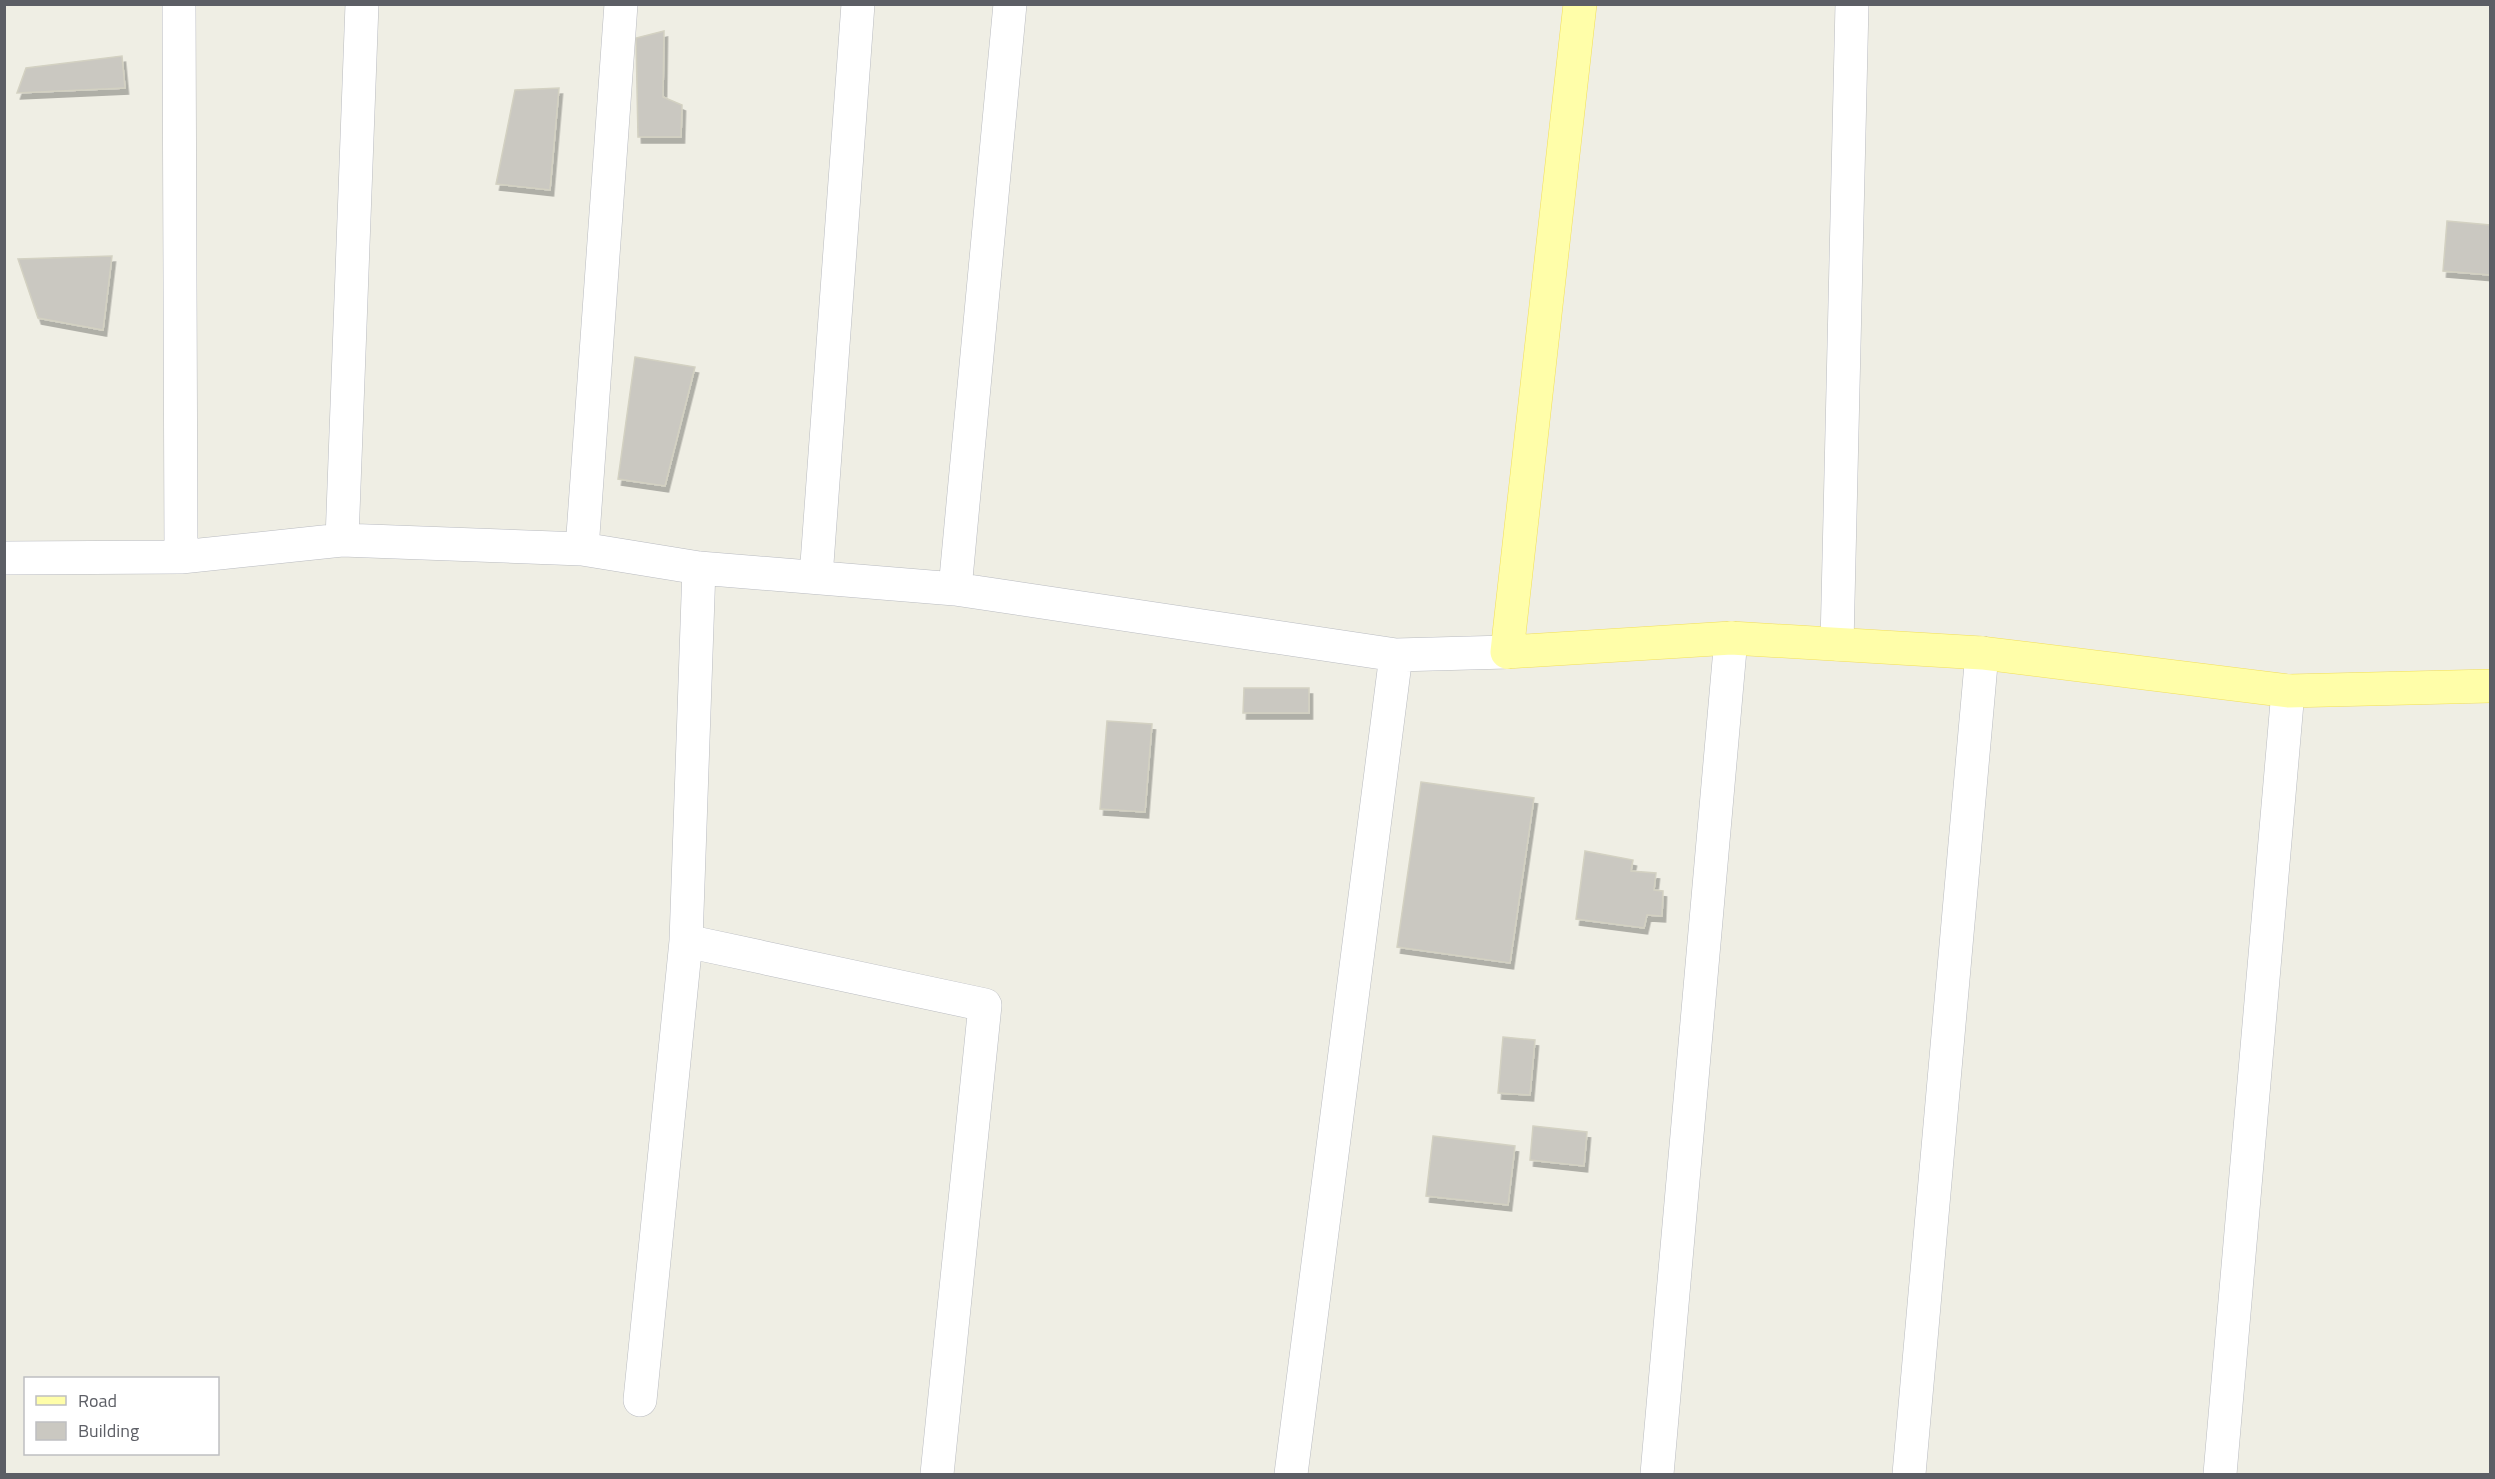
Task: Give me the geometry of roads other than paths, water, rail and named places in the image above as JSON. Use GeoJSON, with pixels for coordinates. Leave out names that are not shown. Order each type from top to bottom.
{"type":"FeatureCollection","features":[{"type":"Feature","properties":{"kind":"main road"},"geometry":{"type":"LineString","coordinates":[[1580,4],[1507,652],[1731,638],[1982,653],[2288,691],[2490,686]]}},
{"type":"Feature","properties":{"kind":"street"},"geometry":{"type":"LineString","coordinates":[[179,4],[181,556]]}},
{"type":"Feature","properties":{"kind":"street"},"geometry":{"type":"LineString","coordinates":[[342,540],[362,4]]}},
{"type":"Feature","properties":{"kind":"street"},"geometry":{"type":"LineString","coordinates":[[582,549],[621,4]]}},
{"type":"Feature","properties":{"kind":"street"},"geometry":{"type":"LineString","coordinates":[[816,577],[858,4]]}},
{"type":"Feature","properties":{"kind":"street"},"geometry":{"type":"LineString","coordinates":[[955,589],[1010,4]]}},
{"type":"Feature","properties":{"kind":"street"},"geometry":{"type":"LineString","coordinates":[[1837,644],[1852,4]]}},
{"type":"Feature","properties":{"kind":"street"},"geometry":{"type":"LineString","coordinates":[[4,558],[181,556],[342,540],[582,549],[699,568],[955,589],[1396,655],[1507,652]]}},
{"type":"Feature","properties":{"kind":"street"},"geometry":{"type":"LineString","coordinates":[[640,1400],[686,941],[699,568]]}},
{"type":"Feature","properties":{"kind":"street"},"geometry":{"type":"LineString","coordinates":[[1657,1474],[1731,638]]}},
{"type":"Feature","properties":{"kind":"street"},"geometry":{"type":"LineString","coordinates":[[1909,1474],[1982,653]]}},
{"type":"Feature","properties":{"kind":"street"},"geometry":{"type":"LineString","coordinates":[[1291,1474],[1396,655]]}},
{"type":"Feature","properties":{"kind":"street"},"geometry":{"type":"LineString","coordinates":[[2220,1474],[2288,691]]}},
{"type":"Feature","properties":{"kind":"street"},"geometry":{"type":"LineString","coordinates":[[686,941],[985,1005],[937,1474]]}}]}
